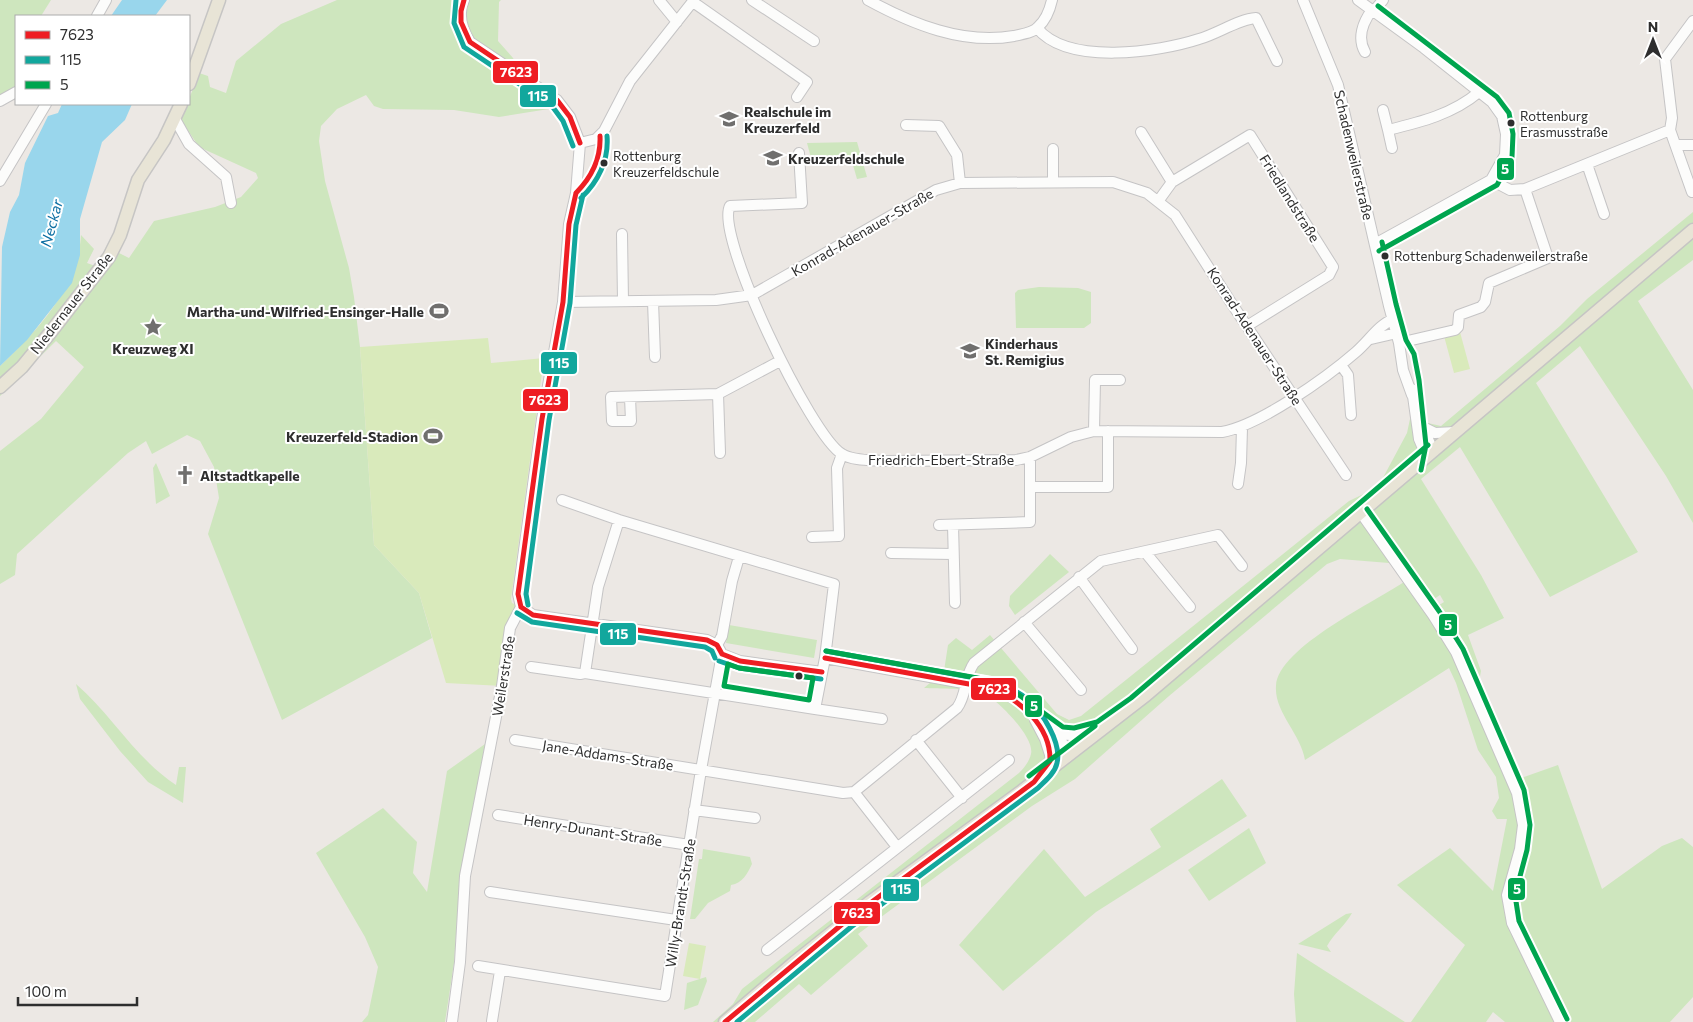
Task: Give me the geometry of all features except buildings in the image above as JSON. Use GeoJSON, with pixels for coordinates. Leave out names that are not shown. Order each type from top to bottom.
{"type":"FeatureCollection","features":[{"type":"Feature","properties":{"kind":"main road"},"geometry":{"type":"LineString","coordinates":[[190,81],[219,0]]}},
{"type":"Feature","properties":{"kind":"main road","name":"Niedernauer Straße"},"geometry":{"type":"LineString","coordinates":[[0,387],[22,367],[50,334],[109,257],[120,235],[138,180],[164,140],[181,105]]}},
{"type":"Feature","properties":{"kind":"main road"},"geometry":{"type":"LineString","coordinates":[[725,1022],[852,916],[1109,725],[1693,230]]}},
{"type":"Feature","properties":{"kind":"street"},"geometry":{"type":"LineString","coordinates":[[98,15],[106,0]]}},
{"type":"Feature","properties":{"kind":"street","name":"Weilerstraße"},"geometry":{"type":"LineString","coordinates":[[452,1022],[460,962],[465,876],[502,686],[510,628],[520,607],[518,594],[531,490],[563,302],[569,224],[576,194],[580,144],[574,123],[557,100],[470,42],[462,30],[461,17],[464,0]]}},
{"type":"Feature","properties":{"kind":"street"},"geometry":{"type":"LineString","coordinates":[[659,0],[677,22]]}},
{"type":"Feature","properties":{"kind":"street"},"geometry":{"type":"LineString","coordinates":[[752,0],[814,41]]}},
{"type":"Feature","properties":{"kind":"street"},"geometry":{"type":"LineString","coordinates":[[868,0],[928,28],[979,38],[1003,38],[1024,34],[1037,28],[1045,18],[1052,0]]}},
{"type":"Feature","properties":{"kind":"street","name":"Schadenweilerstraße"},"geometry":{"type":"LineString","coordinates":[[1303,0],[1338,84],[1388,306],[1394,319],[1403,370],[1412,395],[1421,431],[1422,446],[1432,452]]}},
{"type":"Feature","properties":{"kind":"street"},"geometry":{"type":"LineString","coordinates":[[1358,0],[1424,48],[1492,102],[1502,116],[1506,134],[1505,155],[1491,180],[1375,244]]}},
{"type":"Feature","properties":{"kind":"street"},"geometry":{"type":"LineString","coordinates":[[1365,52],[1362,43],[1363,24],[1383,0]]}},
{"type":"Feature","properties":{"kind":"street"},"geometry":{"type":"LineString","coordinates":[[580,144],[596,138],[604,131],[630,81],[693,1],[807,82],[797,97]]}},
{"type":"Feature","properties":{"kind":"street"},"geometry":{"type":"LineString","coordinates":[[1037,28],[1050,40],[1075,48],[1101,53],[1135,52],[1197,40],[1228,29],[1247,18],[1256,18],[1277,61]]}},
{"type":"Feature","properties":{"kind":"street"},"geometry":{"type":"LineString","coordinates":[[1691,29],[1664,59],[1672,118],[1670,130],[1677,145],[1692,192]]}},
{"type":"Feature","properties":{"kind":"street"},"geometry":{"type":"LineString","coordinates":[[1388,130],[1445,114],[1464,104],[1479,92]]}},
{"type":"Feature","properties":{"kind":"street"},"geometry":{"type":"LineString","coordinates":[[0,101],[15,93]]}},
{"type":"Feature","properties":{"kind":"street"},"geometry":{"type":"LineString","coordinates":[[0,181],[45,105]]}},
{"type":"Feature","properties":{"kind":"street"},"geometry":{"type":"LineString","coordinates":[[1383,110],[1392,148]]}},
{"type":"Feature","properties":{"kind":"street"},"geometry":{"type":"LineString","coordinates":[[175,120],[189,144],[226,177],[232,203]]}},
{"type":"Feature","properties":{"kind":"street"},"geometry":{"type":"LineString","coordinates":[[906,126],[938,126],[957,155],[960,183]]}},
{"type":"Feature","properties":{"kind":"street"},"geometry":{"type":"LineString","coordinates":[[1491,180],[1510,190],[1525,189],[1670,130]]}},
{"type":"Feature","properties":{"kind":"street"},"geometry":{"type":"LineString","coordinates":[[1141,132],[1172,182]]}},
{"type":"Feature","properties":{"kind":"street","name":"Friedlandstraße"},"geometry":{"type":"LineString","coordinates":[[1159,200],[1172,182],[1250,135],[1333,267],[1328,275],[1247,326]]}},
{"type":"Feature","properties":{"kind":"street"},"geometry":{"type":"LineString","coordinates":[[1677,145],[1693,145]]}},
{"type":"Feature","properties":{"kind":"street"},"geometry":{"type":"LineString","coordinates":[[1053,149],[1053,182]]}},
{"type":"Feature","properties":{"kind":"street"},"geometry":{"type":"LineString","coordinates":[[799,153],[802,203],[740,204],[728,208],[730,231],[752,295],[780,361],[816,426],[842,454],[837,468],[838,536],[812,537]]}},
{"type":"Feature","properties":{"kind":"street"},"geometry":{"type":"LineString","coordinates":[[1587,164],[1604,214]]}},
{"type":"Feature","properties":{"kind":"street","name":"Konrad-Adenauer-Straße"},"geometry":{"type":"LineString","coordinates":[[563,302],[716,300],[752,295],[936,190],[960,183],[1113,182],[1147,192],[1175,214],[1346,475]]}},
{"type":"Feature","properties":{"kind":"street","name":"Friedrich-Ebert-Straße"},"geometry":{"type":"LineString","coordinates":[[1371,339],[1398,338],[1455,330],[1458,327],[1459,315],[1481,307],[1486,302],[1488,283],[1548,258],[1525,189]]}},
{"type":"Feature","properties":{"kind":"street"},"geometry":{"type":"LineString","coordinates":[[622,234],[623,301]]}},
{"type":"Feature","properties":{"kind":"street"},"geometry":{"type":"LineString","coordinates":[[654,301],[655,357]]}},
{"type":"Feature","properties":{"kind":"street","name":"Friedrich-Ebert-Straße"},"geometry":{"type":"LineString","coordinates":[[842,454],[861,459],[883,461],[1016,460],[1030,458],[1071,436],[1094,431],[1222,432],[1242,428],[1295,396],[1340,365],[1371,339],[1386,322],[1394,319]]}},
{"type":"Feature","properties":{"kind":"street"},"geometry":{"type":"LineString","coordinates":[[630,397],[718,394],[780,361]]}},
{"type":"Feature","properties":{"kind":"street"},"geometry":{"type":"LineString","coordinates":[[1340,365],[1348,375],[1351,415]]}},
{"type":"Feature","properties":{"kind":"street"},"geometry":{"type":"LineString","coordinates":[[1094,431],[1095,380],[1120,380]]}},
{"type":"Feature","properties":{"kind":"street"},"geometry":{"type":"LineString","coordinates":[[718,394],[720,453]]}},
{"type":"Feature","properties":{"kind":"street"},"geometry":{"type":"LineString","coordinates":[[1238,484],[1242,428]]}},
{"type":"Feature","properties":{"kind":"street"},"geometry":{"type":"LineString","coordinates":[[1030,487],[1108,487],[1108,431]]}},
{"type":"Feature","properties":{"kind":"street"},"geometry":{"type":"LineString","coordinates":[[1414,468],[1421,431],[1435,433],[1456,432]]}},
{"type":"Feature","properties":{"kind":"street"},"geometry":{"type":"LineString","coordinates":[[940,525],[1030,522],[1030,458]]}},
{"type":"Feature","properties":{"kind":"street"},"geometry":{"type":"LineString","coordinates":[[562,500],[619,520],[834,584],[825,658],[816,709]]}},
{"type":"Feature","properties":{"kind":"street"},"geometry":{"type":"LineString","coordinates":[[1361,513],[1456,652],[1517,793],[1523,825],[1520,849],[1507,895],[1512,923],[1560,1022]]}},
{"type":"Feature","properties":{"kind":"street"},"geometry":{"type":"LineString","coordinates":[[586,673],[598,587],[619,520]]}},
{"type":"Feature","properties":{"kind":"street"},"geometry":{"type":"LineString","coordinates":[[953,525],[955,603]]}},
{"type":"Feature","properties":{"kind":"street"},"geometry":{"type":"LineString","coordinates":[[897,847],[854,792],[958,706],[974,663],[1024,622],[1102,561],[1218,535],[1242,566]]}},
{"type":"Feature","properties":{"kind":"street"},"geometry":{"type":"LineString","coordinates":[[1145,552],[1190,607]]}},
{"type":"Feature","properties":{"kind":"street"},"geometry":{"type":"LineString","coordinates":[[891,553],[953,554]]}},
{"type":"Feature","properties":{"kind":"street","name":"Willy-Brandt-Straße"},"geometry":{"type":"LineString","coordinates":[[500,971],[665,996],[694,810],[715,692],[719,650],[732,580],[739,557]]}},
{"type":"Feature","properties":{"kind":"street"},"geometry":{"type":"LineString","coordinates":[[1080,577],[1132,648]]}},
{"type":"Feature","properties":{"kind":"street"},"geometry":{"type":"LineString","coordinates":[[520,607],[533,615],[707,640],[719,650],[740,661],[822,672]]}},
{"type":"Feature","properties":{"kind":"street"},"geometry":{"type":"LineString","coordinates":[[1024,622],[1081,690]]}},
{"type":"Feature","properties":{"kind":"street"},"geometry":{"type":"LineString","coordinates":[[825,658],[991,688],[1016,700],[1056,733],[1064,744],[1067,757]]}},
{"type":"Feature","properties":{"kind":"street"},"geometry":{"type":"LineString","coordinates":[[531,667],[715,692],[882,720]]}},
{"type":"Feature","properties":{"kind":"street"},"geometry":{"type":"LineString","coordinates":[[1032,714],[1045,739],[1051,758],[1049,765],[1034,782]]}},
{"type":"Feature","properties":{"kind":"street"},"geometry":{"type":"LineString","coordinates":[[1056,733],[1078,736],[1109,725]]}},
{"type":"Feature","properties":{"kind":"street"},"geometry":{"type":"LineString","coordinates":[[1045,739],[1058,753],[1067,757]]}},
{"type":"Feature","properties":{"kind":"street","name":"Jane-Addams-Straße"},"geometry":{"type":"LineString","coordinates":[[515,740],[842,793],[854,792]]}},
{"type":"Feature","properties":{"kind":"street"},"geometry":{"type":"LineString","coordinates":[[916,740],[962,798]]}},
{"type":"Feature","properties":{"kind":"street"},"geometry":{"type":"LineString","coordinates":[[767,950],[1009,760]]}},
{"type":"Feature","properties":{"kind":"street"},"geometry":{"type":"LineString","coordinates":[[694,810],[755,818]]}},
{"type":"Feature","properties":{"kind":"street","name":"Henry-Dunant-Straße"},"geometry":{"type":"LineString","coordinates":[[498,815],[689,845]]}},
{"type":"Feature","properties":{"kind":"street"},"geometry":{"type":"LineString","coordinates":[[490,892],[676,920]]}},
{"type":"Feature","properties":{"kind":"street"},"geometry":{"type":"LineString","coordinates":[[478,966],[500,971],[492,1021]]}},
{"type":"Feature","properties":{"kind":"green space"},"geometry":{"type":"Polygon","coordinates":[[[0,0],[51,0],[42,15],[15,15],[15,89],[0,98],[0,0]]]}},
{"type":"Feature","properties":{"kind":"green space"},"geometry":{"type":"Polygon","coordinates":[[[337,0],[501,0],[499,2],[498,41],[513,58],[520,72],[555,108],[499,117],[454,110],[383,109],[374,106],[366,95],[337,109],[321,126],[319,141],[325,181],[349,268],[354,297],[360,347],[374,545],[419,593],[432,638],[282,720],[208,534],[219,498],[214,467],[200,441],[187,435],[152,454],[146,441],[128,453],[17,554],[15,575],[0,584],[0,451],[41,419],[84,367],[56,341],[0,396],[0,366],[41,323],[64,291],[78,254],[81,235],[94,249],[87,263],[98,267],[111,249],[129,258],[154,221],[215,207],[241,197],[258,178],[256,173],[199,147],[181,120],[187,105],[190,105],[190,96],[199,73],[208,76],[210,87],[226,93],[236,61],[281,24],[337,0]]]}},
{"type":"Feature","properties":{"kind":"green space"},"geometry":{"type":"Polygon","coordinates":[[[857,142],[867,177],[857,179],[851,158],[811,158],[807,143],[857,142]]]}},
{"type":"Feature","properties":{"kind":"green space"},"geometry":{"type":"Polygon","coordinates":[[[1693,212],[1693,260],[1638,301],[1693,390],[1693,523],[1666,476],[1580,346],[1536,383],[1638,552],[1550,597],[1460,447],[1421,479],[1481,575],[1504,618],[1468,635],[1481,671],[1479,682],[1436,607],[1444,602],[1440,595],[1431,601],[1399,553],[1389,563],[1340,559],[1327,564],[1169,696],[1075,779],[1032,806],[858,934],[868,946],[811,995],[799,984],[755,1022],[713,1022],[733,1004],[742,989],[1019,773],[1026,765],[1031,754],[1031,747],[1027,738],[1014,719],[997,702],[978,691],[924,688],[944,671],[948,645],[956,638],[972,650],[990,635],[1057,714],[1069,720],[1081,716],[1349,501],[1378,487],[1407,433],[1410,419],[1441,426],[1560,326],[1587,299],[1693,212]]]}},
{"type":"Feature","properties":{"kind":"green space"},"geometry":{"type":"Polygon","coordinates":[[[1039,287],[1078,288],[1091,292],[1091,323],[1084,328],[1016,328],[1015,293],[1018,290],[1039,287]]]}},
{"type":"Feature","properties":{"kind":"green space"},"geometry":{"type":"Polygon","coordinates":[[[1460,332],[1470,369],[1454,373],[1444,336],[1460,332]]]}},
{"type":"Feature","properties":{"kind":"green space"},"geometry":{"type":"Polygon","coordinates":[[[488,338],[491,363],[544,358],[511,599],[512,603],[521,607],[512,621],[502,686],[446,683],[419,593],[374,545],[360,347],[488,338]]]}},
{"type":"Feature","properties":{"kind":"green space"},"geometry":{"type":"Polygon","coordinates":[[[156,463],[170,496],[156,504],[153,468],[156,463]]]}},
{"type":"Feature","properties":{"kind":"green space"},"geometry":{"type":"Polygon","coordinates":[[[1050,554],[1069,572],[1015,615],[1009,606],[1010,596],[1050,554]]]}},
{"type":"Feature","properties":{"kind":"green space"},"geometry":{"type":"Polygon","coordinates":[[[1407,580],[1433,615],[1500,754],[1521,778],[1558,765],[1602,889],[1662,846],[1682,838],[1693,847],[1693,997],[1670,1022],[1505,1022],[1493,1012],[1486,1022],[1411,1022],[1465,945],[1397,885],[1450,848],[1493,891],[1507,819],[1497,819],[1492,811],[1499,798],[1496,777],[1478,750],[1456,683],[1449,668],[1305,760],[1303,750],[1279,705],[1276,686],[1281,671],[1293,656],[1310,641],[1353,612],[1407,580]]]}},
{"type":"Feature","properties":{"kind":"green space"},"geometry":{"type":"Polygon","coordinates":[[[729,625],[817,640],[814,658],[726,643],[729,625]]]}},
{"type":"Feature","properties":{"kind":"green space"},"geometry":{"type":"Polygon","coordinates":[[[76,684],[161,774],[176,785],[179,767],[186,767],[183,803],[148,782],[120,751],[80,699],[76,684]]]}},
{"type":"Feature","properties":{"kind":"green space"},"geometry":{"type":"Polygon","coordinates":[[[485,744],[459,889],[454,963],[445,1022],[362,1022],[368,1015],[378,967],[365,937],[316,853],[383,808],[417,842],[413,873],[427,892],[447,771],[485,744]]]}},
{"type":"Feature","properties":{"kind":"green space"},"geometry":{"type":"Polygon","coordinates":[[[1222,779],[1247,816],[1096,912],[1003,991],[959,945],[1044,849],[1085,897],[1161,847],[1150,829],[1222,779]]]}},
{"type":"Feature","properties":{"kind":"green space"},"geometry":{"type":"Polygon","coordinates":[[[1249,828],[1266,863],[1209,901],[1188,870],[1249,828]]]}},
{"type":"Feature","properties":{"kind":"green space"},"geometry":{"type":"Polygon","coordinates":[[[703,849],[750,857],[752,864],[742,880],[731,885],[730,891],[708,903],[695,919],[690,919],[699,859],[702,859],[703,849]]]}},
{"type":"Feature","properties":{"kind":"green space"},"geometry":{"type":"Polygon","coordinates":[[[1352,913],[1327,946],[1331,952],[1298,944],[1346,914],[1352,913]]]}},
{"type":"Feature","properties":{"kind":"green space"},"geometry":{"type":"Polygon","coordinates":[[[689,943],[706,946],[700,979],[683,976],[689,943]]]}},
{"type":"Feature","properties":{"kind":"green space"},"geometry":{"type":"Polygon","coordinates":[[[1297,953],[1405,1022],[1296,1022],[1294,994],[1297,953]]]}},
{"type":"Feature","properties":{"kind":"green space"},"geometry":{"type":"Polygon","coordinates":[[[706,977],[707,981],[698,1005],[684,1010],[687,983],[706,977]]]}},
{"type":"Feature","properties":{"kind":"water"},"geometry":{"type":"Polygon","coordinates":[[[122,0],[167,0],[156,15],[112,15],[122,0]]]}},
{"type":"Feature","properties":{"kind":"water","name":"Neckar"},"geometry":{"type":"Polygon","coordinates":[[[62,105],[132,105],[125,120],[102,142],[80,219],[80,255],[72,283],[27,340],[0,366],[2,247],[10,212],[19,195],[25,163],[48,116],[58,113],[62,105]]]}},
{"type":"Feature","properties":{"kind":"transit line","name":"115"},"geometry":{"type":"LineString","coordinates":[[456,0],[454,23],[464,47],[552,106],[563,121],[573,146]]}},
{"type":"Feature","properties":{"kind":"transit line","name":"7623"},"geometry":{"type":"LineString","coordinates":[[464,0],[461,22],[470,42],[557,100],[570,117],[580,143]]}},
{"type":"Feature","properties":{"kind":"transit line","name":"5"},"geometry":{"type":"LineString","coordinates":[[1378,6],[1497,97],[1509,113],[1513,134],[1512,157],[1497,185],[1379,251]]}},
{"type":"Feature","properties":{"kind":"transit line","name":"7623"},"geometry":{"type":"LineString","coordinates":[[576,193],[586,181],[597,160],[600,136]]}},
{"type":"Feature","properties":{"kind":"transit line","name":"115"},"geometry":{"type":"LineString","coordinates":[[581,198],[593,185],[601,170],[606,154],[607,136]]}},
{"type":"Feature","properties":{"kind":"transit line","name":"7623"},"geometry":{"type":"LineString","coordinates":[[521,607],[518,594],[542,419],[563,302],[569,224],[576,193]]}},
{"type":"Feature","properties":{"kind":"transit line","name":"115"},"geometry":{"type":"LineString","coordinates":[[528,605],[526,594],[549,420],[570,303],[576,225],[583,195]]}},
{"type":"Feature","properties":{"kind":"transit line","name":"5"},"geometry":{"type":"LineString","coordinates":[[1382,242],[1396,304],[1406,340],[1414,354],[1419,380],[1426,445],[1421,470]]}},
{"type":"Feature","properties":{"kind":"transit line","name":"5"},"geometry":{"type":"LineString","coordinates":[[826,651],[994,681],[1019,695],[1063,727],[1074,728],[1097,722],[1131,698],[1428,445]]}},
{"type":"Feature","properties":{"kind":"transit line","name":"5"},"geometry":{"type":"LineString","coordinates":[[1367,509],[1439,611],[1463,649],[1524,790],[1530,825],[1527,850],[1515,895],[1519,921],[1567,1019]]}},
{"type":"Feature","properties":{"kind":"transit line","name":"7623"},"geometry":{"type":"LineString","coordinates":[[521,607],[533,615],[707,640],[717,645],[722,654]]}},
{"type":"Feature","properties":{"kind":"transit line","name":"115"},"geometry":{"type":"LineString","coordinates":[[517,613],[532,622],[705,647],[712,651],[715,658]]}},
{"type":"Feature","properties":{"kind":"transit line","name":"115"},"geometry":{"type":"LineString","coordinates":[[737,1022],[851,927],[1038,788],[1047,780],[1057,763],[1057,746],[1050,728],[1033,704],[1010,688],[992,681],[826,651]]}},
{"type":"Feature","properties":{"kind":"transit line","name":"7623"},"geometry":{"type":"LineString","coordinates":[[722,654],[740,661],[822,672]]}},
{"type":"Feature","properties":{"kind":"transit line","name":"7623"},"geometry":{"type":"LineString","coordinates":[[725,1022],[846,921],[1034,782],[1050,761],[1049,748],[1045,737],[1032,716],[1023,707],[1002,693],[991,688],[825,658]]}},
{"type":"Feature","properties":{"kind":"transit line","name":"115"},"geometry":{"type":"LineString","coordinates":[[719,661],[739,668],[821,679]]}},
{"type":"Feature","properties":{"kind":"transit line","name":"5"},"geometry":{"type":"LineString","coordinates":[[728,664],[739,668],[813,678],[809,700],[724,686],[728,664]]}},
{"type":"Feature","properties":{"kind":"transit line","name":"5"},"geometry":{"type":"LineString","coordinates":[[1029,776],[1095,726]]}},
{"type":"Feature","properties":{"kind":"place","name":"Realschule im Kreuzerfeld"},"geometry":{"type":"Point","coordinates":[729,119]}},
{"type":"Feature","properties":{"kind":"place","name":"Rottenburg Erasmusstraße"},"geometry":{"type":"Point","coordinates":[1511,123]}},
{"type":"Feature","properties":{"kind":"place","name":"Kreuzerfeldschule"},"geometry":{"type":"Point","coordinates":[773,158]}},
{"type":"Feature","properties":{"kind":"place","name":"Rottenburg Kreuzerfeldschule"},"geometry":{"type":"Point","coordinates":[604,163]}},
{"type":"Feature","properties":{"kind":"place","name":"Rottenburg Schadenweilerstraße"},"geometry":{"type":"Point","coordinates":[1385,256]}},
{"type":"Feature","properties":{"kind":"place","name":"Martha-und-Wilfried-Ensinger-Halle"},"geometry":{"type":"Point","coordinates":[439,311]}},
{"type":"Feature","properties":{"kind":"place","name":"Kreuzweg XI"},"geometry":{"type":"Point","coordinates":[153,327]}},
{"type":"Feature","properties":{"kind":"place","name":"Kinderhaus St. Remigius"},"geometry":{"type":"Point","coordinates":[970,351]}},
{"type":"Feature","properties":{"kind":"place","name":"Kreuzerfeld-Stadion"},"geometry":{"type":"Point","coordinates":[433,436]}},
{"type":"Feature","properties":{"kind":"place","name":"Altstadtkapelle"},"geometry":{"type":"Point","coordinates":[185,475]}}]}
